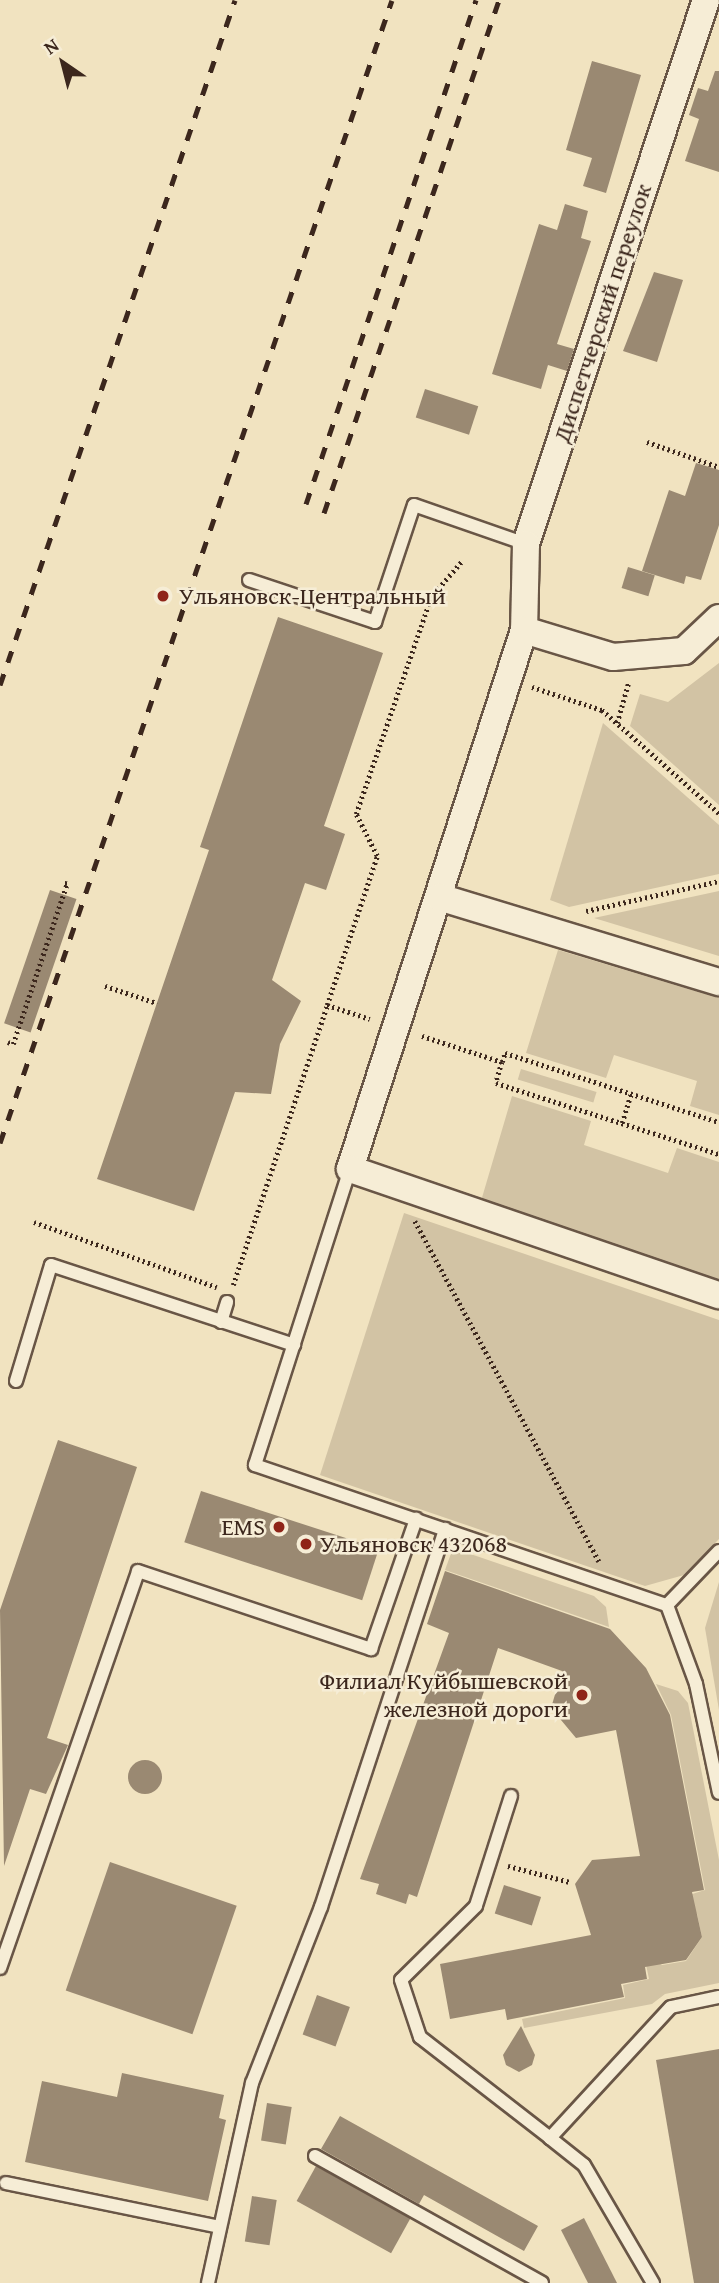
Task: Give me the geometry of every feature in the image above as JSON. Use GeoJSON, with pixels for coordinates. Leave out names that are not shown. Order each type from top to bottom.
{"type":"FeatureCollection","features":[{"type":"Feature","properties":{"kind":"street","name":"Диспетчерский переулок"},"geometry":{"type":"LineString","coordinates":[[351,1169],[524,630],[526,544],[706,0]]}},
{"type":"Feature","properties":{"kind":"street"},"geometry":{"type":"LineString","coordinates":[[524,630],[612,657],[684,651],[719,618]]}},
{"type":"Feature","properties":{"kind":"street"},"geometry":{"type":"LineString","coordinates":[[439,897],[719,982]]}},
{"type":"Feature","properties":{"kind":"street"},"geometry":{"type":"LineString","coordinates":[[351,1169],[719,1295]]}},
{"type":"Feature","properties":{"kind":"lane"},"geometry":{"type":"LineString","coordinates":[[249,580],[375,622],[414,505],[526,544]]}},
{"type":"Feature","properties":{"kind":"lane"},"geometry":{"type":"LineString","coordinates":[[351,1169],[256,1465],[667,1605]]}},
{"type":"Feature","properties":{"kind":"lane"},"geometry":{"type":"LineString","coordinates":[[16,1381],[51,1265],[294,1345]]}},
{"type":"Feature","properties":{"kind":"lane"},"geometry":{"type":"LineString","coordinates":[[221,1322],[227,1302]]}},
{"type":"Feature","properties":{"kind":"lane"},"geometry":{"type":"LineString","coordinates":[[0,1968],[3,1949],[138,1571],[371,1649],[416,1519]]}},
{"type":"Feature","properties":{"kind":"lane"},"geometry":{"type":"LineString","coordinates":[[208,2283],[252,2083],[321,1907],[445,1529]]}},
{"type":"Feature","properties":{"kind":"lane"},"geometry":{"type":"LineString","coordinates":[[667,1605],[719,1551]]}},
{"type":"Feature","properties":{"kind":"lane"},"geometry":{"type":"LineString","coordinates":[[667,1605],[696,1684],[719,1793]]}},
{"type":"Feature","properties":{"kind":"lane"},"geometry":{"type":"LineString","coordinates":[[511,1796],[476,1906],[401,1980],[420,2037],[584,2165],[653,2283]]}},
{"type":"Feature","properties":{"kind":"lane"},"geometry":{"type":"LineString","coordinates":[[550,2138],[671,2007],[719,1997]]}},
{"type":"Feature","properties":{"kind":"lane"},"geometry":{"type":"LineString","coordinates":[[316,2156],[542,2283]]}},
{"type":"Feature","properties":{"kind":"lane"},"geometry":{"type":"LineString","coordinates":[[6,2183],[220,2227]]}},
{"type":"Feature","properties":{"kind":"path"},"geometry":{"type":"LineString","coordinates":[[647,442],[719,467]]}},
{"type":"Feature","properties":{"kind":"path"},"geometry":{"type":"LineString","coordinates":[[34,1222],[231,1292],[377,856],[356,814],[431,597],[462,561]]}},
{"type":"Feature","properties":{"kind":"path"},"geometry":{"type":"LineString","coordinates":[[617,723],[636,655]]}},
{"type":"Feature","properties":{"kind":"path"},"geometry":{"type":"LineString","coordinates":[[509,679],[602,710],[719,813]]}},
{"type":"Feature","properties":{"kind":"path"},"geometry":{"type":"LineString","coordinates":[[580,912],[719,881]]}},
{"type":"Feature","properties":{"kind":"path"},"geometry":{"type":"LineString","coordinates":[[8,1042],[12,1044],[41,965],[67,884],[62,883]]}},
{"type":"Feature","properties":{"kind":"path"},"geometry":{"type":"LineString","coordinates":[[105,986],[157,1003]]}},
{"type":"Feature","properties":{"kind":"path"},"geometry":{"type":"LineString","coordinates":[[327,1004],[502,1062]]}},
{"type":"Feature","properties":{"kind":"path"},"geometry":{"type":"LineString","coordinates":[[719,1122],[505,1054],[496,1083],[719,1154]]}},
{"type":"Feature","properties":{"kind":"path"},"geometry":{"type":"LineString","coordinates":[[622,1123],[631,1093]]}},
{"type":"Feature","properties":{"kind":"path"},"geometry":{"type":"LineString","coordinates":[[396,1185],[613,1586]]}},
{"type":"Feature","properties":{"kind":"path"},"geometry":{"type":"LineString","coordinates":[[490,1861],[570,1882]]}},
{"type":"Feature","properties":{"kind":"shaded area"},"geometry":{"type":"Polygon","coordinates":[[[719,663],[719,805],[630,726],[640,694],[668,702],[719,663]]]}},
{"type":"Feature","properties":{"kind":"shaded area"},"geometry":{"type":"Polygon","coordinates":[[[603,723],[719,825],[719,874],[569,907],[550,900],[603,723]]]}},
{"type":"Feature","properties":{"kind":"shaded area"},"geometry":{"type":"Polygon","coordinates":[[[719,891],[719,956],[594,918],[719,891]]]}},
{"type":"Feature","properties":{"kind":"shaded area"},"geometry":{"type":"Polygon","coordinates":[[[558,950],[719,998],[719,1115],[690,1106],[697,1081],[614,1055],[606,1078],[526,1053],[558,950]]]}},
{"type":"Feature","properties":{"kind":"shaded area"},"geometry":{"type":"Polygon","coordinates":[[[521,1069],[597,1092],[593,1103],[518,1080],[521,1069]]]}},
{"type":"Feature","properties":{"kind":"shaded area"},"geometry":{"type":"Polygon","coordinates":[[[512,1096],[591,1121],[584,1145],[668,1173],[677,1148],[719,1162],[719,1283],[481,1201],[512,1096]]]}},
{"type":"Feature","properties":{"kind":"shaded area"},"geometry":{"type":"Polygon","coordinates":[[[404,1213],[719,1320],[719,1539],[684,1575],[645,1586],[320,1475],[404,1213]]]}},
{"type":"Feature","properties":{"kind":"shaded area"},"geometry":{"type":"Polygon","coordinates":[[[453,1548],[594,1596],[606,1607],[609,1627],[445,1570],[453,1548]]]}},
{"type":"Feature","properties":{"kind":"shaded area"},"geometry":{"type":"Polygon","coordinates":[[[719,1582],[719,1710],[705,1628],[719,1582]]]}},
{"type":"Feature","properties":{"kind":"shaded area"},"geometry":{"type":"Polygon","coordinates":[[[656,1684],[678,1691],[688,1703],[719,1860],[719,1983],[665,1994],[652,2004],[524,2028],[522,2019],[625,1998],[623,1985],[649,1979],[644,1955],[662,1965],[686,1961],[702,1937],[697,1914],[676,1899],[705,1890],[671,1715],[656,1684]]]}},
{"type":"Feature","properties":{"kind":"building"},"geometry":{"type":"Polygon","coordinates":[[[592,61],[641,75],[606,193],[583,186],[592,158],[566,150],[592,61]]]}},
{"type":"Feature","properties":{"kind":"building"},"geometry":{"type":"Polygon","coordinates":[[[715,71],[719,71],[719,172],[685,161],[699,119],[689,115],[698,88],[708,91],[715,71]]]}},
{"type":"Feature","properties":{"kind":"building"},"geometry":{"type":"Polygon","coordinates":[[[565,204],[588,211],[581,238],[591,241],[557,344],[574,349],[567,371],[548,365],[541,389],[492,374],[539,224],[557,230],[565,204]]]}},
{"type":"Feature","properties":{"kind":"building"},"geometry":{"type":"Polygon","coordinates":[[[654,272],[683,280],[657,362],[623,351],[654,272]]]}},
{"type":"Feature","properties":{"kind":"building"},"geometry":{"type":"Polygon","coordinates":[[[425,389],[478,406],[469,435],[416,418],[425,389]]]}},
{"type":"Feature","properties":{"kind":"building"},"geometry":{"type":"Polygon","coordinates":[[[696,463],[719,470],[719,525],[701,580],[686,576],[684,584],[642,571],[669,490],[685,496],[696,463]]]}},
{"type":"Feature","properties":{"kind":"building"},"geometry":{"type":"Polygon","coordinates":[[[628,567],[655,575],[648,596],[622,588],[628,567]]]}},
{"type":"Feature","properties":{"kind":"building","name":"Ульяновск-Центральный"},"geometry":{"type":"Polygon","coordinates":[[[278,617],[383,653],[324,826],[345,834],[326,890],[305,883],[272,980],[301,1001],[280,1044],[271,1094],[235,1092],[194,1211],[97,1179],[209,850],[200,847],[278,617]]]}},
{"type":"Feature","properties":{"kind":"building"},"geometry":{"type":"Polygon","coordinates":[[[50,890],[76,899],[31,1032],[4,1023],[50,890]]]}},
{"type":"Feature","properties":{"kind":"building"},"geometry":{"type":"Polygon","coordinates":[[[58,1440],[137,1467],[47,1738],[68,1745],[46,1794],[30,1789],[4,1866],[0,1610],[58,1440]]]}},
{"type":"Feature","properties":{"kind":"building"},"geometry":{"type":"Polygon","coordinates":[[[201,1491],[379,1549],[362,1600],[184,1542],[201,1491]]]}},
{"type":"Feature","properties":{"kind":"building"},"geometry":{"type":"Polygon","coordinates":[[[445,1571],[610,1629],[646,1668],[670,1715],[704,1890],[692,1892],[702,1937],[686,1960],[645,1967],[647,1979],[621,1984],[624,1997],[507,2020],[505,2009],[450,2019],[440,1964],[591,1935],[575,1884],[592,1860],[640,1856],[616,1730],[576,1738],[551,1708],[562,1671],[498,1648],[417,1897],[409,1894],[406,1904],[376,1894],[379,1884],[360,1879],[449,1633],[427,1624],[445,1571]]]}},
{"type":"Feature","properties":{"kind":"building"},"geometry":{"type":"Polygon","coordinates":[[[145,1760],[157,1765],[162,1777],[157,1789],[145,1794],[133,1789],[128,1777],[133,1765],[145,1760]]]}},
{"type":"Feature","properties":{"kind":"building"},"geometry":{"type":"Polygon","coordinates":[[[110,1862],[237,1906],[192,2034],[66,1991],[110,1862]]]}},
{"type":"Feature","properties":{"kind":"building"},"geometry":{"type":"Polygon","coordinates":[[[504,1885],[541,1897],[532,1926],[495,1914],[504,1885]]]}},
{"type":"Feature","properties":{"kind":"building"},"geometry":{"type":"Polygon","coordinates":[[[317,1995],[350,2007],[336,2046],[303,2034],[317,1995]]]}},
{"type":"Feature","properties":{"kind":"building"},"geometry":{"type":"Polygon","coordinates":[[[521,2026],[535,2055],[532,2065],[519,2072],[506,2065],[503,2055],[521,2026]]]}},
{"type":"Feature","properties":{"kind":"building"},"geometry":{"type":"Polygon","coordinates":[[[719,2049],[719,2283],[694,2283],[656,2060],[719,2049]]]}},
{"type":"Feature","properties":{"kind":"building"},"geometry":{"type":"Polygon","coordinates":[[[122,2073],[224,2095],[219,2118],[226,2120],[208,2201],[25,2162],[42,2081],[117,2097],[122,2073]]]}},
{"type":"Feature","properties":{"kind":"building"},"geometry":{"type":"Polygon","coordinates":[[[267,2103],[292,2107],[286,2144],[261,2141],[267,2103]]]}},
{"type":"Feature","properties":{"kind":"building"},"geometry":{"type":"Polygon","coordinates":[[[340,2116],[538,2226],[524,2251],[424,2195],[419,2204],[321,2149],[340,2116]]]}},
{"type":"Feature","properties":{"kind":"building"},"geometry":{"type":"Polygon","coordinates":[[[316,2166],[410,2218],[391,2253],[297,2201],[316,2166]]]}},
{"type":"Feature","properties":{"kind":"building"},"geometry":{"type":"Polygon","coordinates":[[[252,2196],[277,2200],[269,2245],[245,2241],[252,2196]]]}},
{"type":"Feature","properties":{"kind":"building"},"geometry":{"type":"Polygon","coordinates":[[[584,2218],[617,2283],[588,2283],[561,2230],[584,2218]]]}},
{"type":"Feature","properties":{"kind":"railway"},"geometry":{"type":"LineString","coordinates":[[0,685],[235,0]]}},
{"type":"Feature","properties":{"kind":"railway"},"geometry":{"type":"LineString","coordinates":[[0,1143],[392,0]]}},
{"type":"Feature","properties":{"kind":"railway"},"geometry":{"type":"LineString","coordinates":[[306,504],[476,0]]}},
{"type":"Feature","properties":{"kind":"railway"},"geometry":{"type":"LineString","coordinates":[[324,513],[499,0]]}},
{"type":"Feature","properties":{"kind":"place","name":"Ульяновск-Центральный"},"geometry":{"type":"Point","coordinates":[163,596]}},
{"type":"Feature","properties":{"kind":"place","name":"EMS"},"geometry":{"type":"Point","coordinates":[279,1527]}},
{"type":"Feature","properties":{"kind":"place","name":"Ульяновск 432068"},"geometry":{"type":"Point","coordinates":[306,1544]}},
{"type":"Feature","properties":{"kind":"place","name":"Филиал Куйбышевской железной дороги"},"geometry":{"type":"Point","coordinates":[582,1695]}}]}
